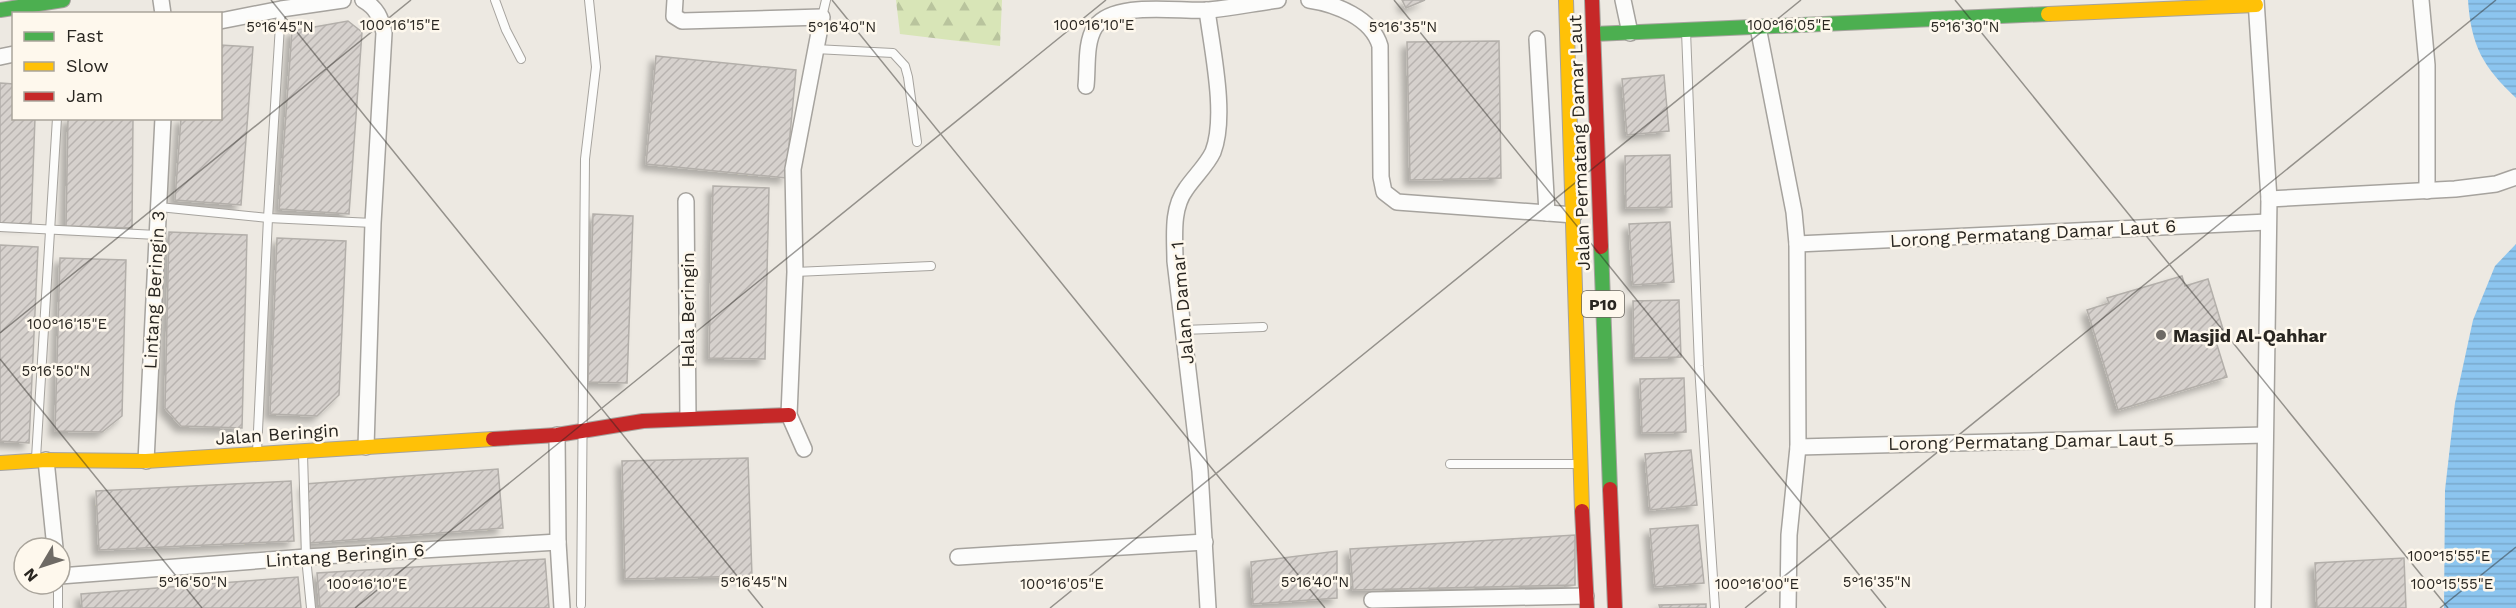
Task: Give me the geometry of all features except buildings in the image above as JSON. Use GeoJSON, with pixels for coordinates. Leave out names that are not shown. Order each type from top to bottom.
{"type":"FeatureCollection","features":[{"type":"Feature","properties":{"kind":"main road"},"geometry":{"type":"LineString","coordinates":[[0,10],[63,0]]}},
{"type":"Feature","properties":{"kind":"main road","name":"Jalan Permatang Damar Laut"},"geometry":{"type":"LineString","coordinates":[[1566,0],[1586,602]]}},
{"type":"Feature","properties":{"kind":"main road","name":"Jalan Permatang Damar Laut"},"geometry":{"type":"LineString","coordinates":[[1592,0],[1615,608]]}},
{"type":"Feature","properties":{"kind":"main road"},"geometry":{"type":"LineString","coordinates":[[1594,34],[2256,2]]}},
{"type":"Feature","properties":{"kind":"main road","name":"Jalan Beringin"},"geometry":{"type":"LineString","coordinates":[[0,463],[41,460],[146,461],[557,435],[582,429],[688,418],[789,415]]}},
{"type":"Feature","properties":{"kind":"street"},"geometry":{"type":"LineString","coordinates":[[222,21],[343,0]]}},
{"type":"Feature","properties":{"kind":"street"},"geometry":{"type":"LineString","coordinates":[[363,0],[371,5],[381,18],[384,33],[373,223],[366,447]]}},
{"type":"Feature","properties":{"kind":"street"},"geometry":{"type":"LineString","coordinates":[[675,0],[674,15],[682,21],[822,17],[793,169],[795,272],[789,415],[804,449]]}},
{"type":"Feature","properties":{"kind":"street"},"geometry":{"type":"LineString","coordinates":[[1086,86],[1090,39],[1096,26],[1104,17],[1117,11],[1180,7],[1207,10],[1278,0]]}},
{"type":"Feature","properties":{"kind":"street"},"geometry":{"type":"LineString","coordinates":[[1309,0],[1357,18],[1376,34],[1380,46],[1381,177],[1384,192],[1397,202],[1574,215]]}},
{"type":"Feature","properties":{"kind":"street"},"geometry":{"type":"LineString","coordinates":[[1623,0],[1630,33]]}},
{"type":"Feature","properties":{"kind":"street"},"geometry":{"type":"LineString","coordinates":[[2421,0],[2427,64],[2427,191]]}},
{"type":"Feature","properties":{"kind":"street"},"geometry":{"type":"LineString","coordinates":[[2256,2],[2270,200],[2262,608]]}},
{"type":"Feature","properties":{"kind":"street","name":"Jalan Damar 1"},"geometry":{"type":"LineString","coordinates":[[1207,10],[1218,107],[1217,136],[1212,154],[1184,192],[1178,206],[1175,261],[1200,471],[1208,608]]}},
{"type":"Feature","properties":{"kind":"street"},"geometry":{"type":"LineString","coordinates":[[1758,27],[1794,212],[1797,244],[1798,447],[1789,535],[1788,608]]}},
{"type":"Feature","properties":{"kind":"street"},"geometry":{"type":"LineString","coordinates":[[1537,39],[1547,213]]}},
{"type":"Feature","properties":{"kind":"street","name":"Lintang Beringin 3"},"geometry":{"type":"LineString","coordinates":[[146,461],[163,120]]}},
{"type":"Feature","properties":{"kind":"street"},"geometry":{"type":"LineString","coordinates":[[2270,200],[2427,191],[2496,183],[2516,177]]}},
{"type":"Feature","properties":{"kind":"street","name":"Hala Beringin"},"geometry":{"type":"LineString","coordinates":[[686,201],[688,418]]}},
{"type":"Feature","properties":{"kind":"street","name":"Lorong Permatang Damar Laut 6"},"geometry":{"type":"LineString","coordinates":[[1797,244],[2268,222]]}},
{"type":"Feature","properties":{"kind":"street"},"geometry":{"type":"LineString","coordinates":[[557,435],[558,542],[562,608]]}},
{"type":"Feature","properties":{"kind":"street","name":"Lorong Permatang Damar Laut 5"},"geometry":{"type":"LineString","coordinates":[[1798,447],[2265,435]]}},
{"type":"Feature","properties":{"kind":"street"},"geometry":{"type":"LineString","coordinates":[[41,460],[54,536]]}},
{"type":"Feature","properties":{"kind":"street","name":"Lintang Beringin 6"},"geometry":{"type":"LineString","coordinates":[[72,575],[306,557],[558,542]]}},
{"type":"Feature","properties":{"kind":"street"},"geometry":{"type":"LineString","coordinates":[[958,557],[1205,542]]}},
{"type":"Feature","properties":{"kind":"street"},"geometry":{"type":"LineString","coordinates":[[1372,600],[1586,602]]}},
{"type":"Feature","properties":{"kind":"lane"},"geometry":{"type":"LineString","coordinates":[[495,0],[506,30],[521,59]]}},
{"type":"Feature","properties":{"kind":"lane"},"geometry":{"type":"LineString","coordinates":[[581,605],[585,159],[596,67],[589,0]]}},
{"type":"Feature","properties":{"kind":"lane"},"geometry":{"type":"LineString","coordinates":[[822,17],[826,0]]}},
{"type":"Feature","properties":{"kind":"lane"},"geometry":{"type":"LineString","coordinates":[[257,454],[281,9]]}},
{"type":"Feature","properties":{"kind":"lane"},"geometry":{"type":"LineString","coordinates":[[1686,30],[1699,366],[1715,608]]}},
{"type":"Feature","properties":{"kind":"lane"},"geometry":{"type":"LineString","coordinates":[[815,49],[893,53],[905,66],[908,77],[917,142]]}},
{"type":"Feature","properties":{"kind":"lane"},"geometry":{"type":"LineString","coordinates":[[41,460],[57,120]]}},
{"type":"Feature","properties":{"kind":"lane"},"geometry":{"type":"LineString","coordinates":[[159,207],[268,218],[373,223]]}},
{"type":"Feature","properties":{"kind":"lane"},"geometry":{"type":"LineString","coordinates":[[0,227],[158,235]]}},
{"type":"Feature","properties":{"kind":"lane"},"geometry":{"type":"LineString","coordinates":[[795,272],[930,266]]}},
{"type":"Feature","properties":{"kind":"lane"},"geometry":{"type":"LineString","coordinates":[[1183,330],[1263,327]]}},
{"type":"Feature","properties":{"kind":"lane"},"geometry":{"type":"LineString","coordinates":[[303,451],[306,557],[311,608]]}},
{"type":"Feature","properties":{"kind":"lane"},"geometry":{"type":"LineString","coordinates":[[1450,464],[1580,464]]}},
{"type":"Feature","properties":{"kind":"green space"},"geometry":{"type":"Polygon","coordinates":[[[896,0],[1002,0],[1000,46],[900,34],[896,0]]]}},
{"type":"Feature","properties":{"kind":"water"},"geometry":{"type":"Polygon","coordinates":[[[2468,0],[2516,0],[2516,98],[2495,76],[2481,55],[2472,30],[2468,0]]]}},
{"type":"Feature","properties":{"kind":"water"},"geometry":{"type":"Polygon","coordinates":[[[2516,244],[2516,608],[2444,608],[2445,490],[2455,403],[2473,320],[2495,266],[2516,244]]]}},
{"type":"Feature","properties":{"kind":"traffic: fast"},"geometry":{"type":"LineString","coordinates":[[0,10],[63,0]]}},
{"type":"Feature","properties":{"kind":"traffic: fast"},"geometry":{"type":"LineString","coordinates":[[1594,34],[2048,14]]}},
{"type":"Feature","properties":{"kind":"traffic: fast"},"geometry":{"type":"LineString","coordinates":[[1601,247],[1610,489]]}},
{"type":"Feature","properties":{"kind":"traffic: slow"},"geometry":{"type":"LineString","coordinates":[[1566,0],[1582,511]]}},
{"type":"Feature","properties":{"kind":"traffic: slow"},"geometry":{"type":"LineString","coordinates":[[2048,14],[2256,5]]}},
{"type":"Feature","properties":{"kind":"traffic: slow"},"geometry":{"type":"LineString","coordinates":[[0,463],[46,460],[146,461],[493,439]]}},
{"type":"Feature","properties":{"kind":"traffic: jam"},"geometry":{"type":"LineString","coordinates":[[1592,0],[1601,247]]}},
{"type":"Feature","properties":{"kind":"traffic: jam"},"geometry":{"type":"LineString","coordinates":[[493,439],[557,435],[643,421],[789,415]]}},
{"type":"Feature","properties":{"kind":"traffic: jam"},"geometry":{"type":"LineString","coordinates":[[1610,489],[1615,608]]}},
{"type":"Feature","properties":{"kind":"traffic: jam"},"geometry":{"type":"LineString","coordinates":[[1582,511],[1587,608]]}},
{"type":"Feature","properties":{"kind":"place","name":"Masjid Al-Qahhar"},"geometry":{"type":"Point","coordinates":[2161,335]}}]}
